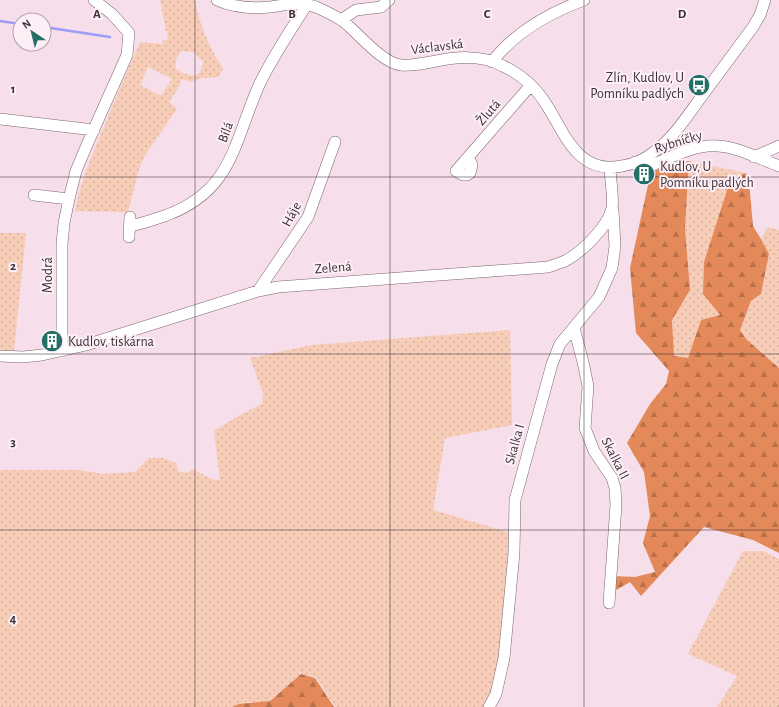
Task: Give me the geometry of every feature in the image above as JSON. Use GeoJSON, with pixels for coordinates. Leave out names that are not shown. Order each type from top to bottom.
{"type":"FeatureCollection","features":[{"type":"Feature","properties":{"kind":"street","name":"Modrá"},"geometry":{"type":"LineString","coordinates":[[62,351],[62,244],[64,223],[69,199],[76,171],[127,55],[129,33],[112,14],[94,0]]}},
{"type":"Feature","properties":{"kind":"street","name":"Václavská"},"geometry":{"type":"LineString","coordinates":[[217,0],[226,4],[243,7],[263,8],[291,3],[307,4],[341,20],[394,64],[412,65],[468,57],[492,62],[512,71],[530,86],[546,104],[566,139],[578,154],[594,164],[610,168]]}},
{"type":"Feature","properties":{"kind":"street"},"geometry":{"type":"LineString","coordinates":[[263,0],[278,6]]}},
{"type":"Feature","properties":{"kind":"street"},"geometry":{"type":"LineString","coordinates":[[341,20],[356,10],[374,9],[389,0]]}},
{"type":"Feature","properties":{"kind":"street"},"geometry":{"type":"LineString","coordinates":[[492,62],[510,42],[539,21],[559,10],[584,0]]}},
{"type":"Feature","properties":{"kind":"street"},"geometry":{"type":"LineString","coordinates":[[610,168],[635,162],[650,155],[663,145],[681,124],[753,27],[760,15],[765,0]]}},
{"type":"Feature","properties":{"kind":"street","name":"Bílá"},"geometry":{"type":"LineString","coordinates":[[130,227],[157,219],[184,208],[205,194],[218,180],[228,162],[263,77],[307,4]]}},
{"type":"Feature","properties":{"kind":"street","name":"Žlutá"},"geometry":{"type":"LineString","coordinates":[[468,157],[530,86]]}},
{"type":"Feature","properties":{"kind":"street"},"geometry":{"type":"LineString","coordinates":[[0,119],[94,130]]}},
{"type":"Feature","properties":{"kind":"street","name":"Háje"},"geometry":{"type":"LineString","coordinates":[[258,291],[308,218],[335,142]]}},
{"type":"Feature","properties":{"kind":"street","name":"Rybníčky"},"geometry":{"type":"LineString","coordinates":[[635,162],[642,168],[648,167],[690,150],[717,146],[731,148],[779,166]]}},
{"type":"Feature","properties":{"kind":"street"},"geometry":{"type":"LineString","coordinates":[[754,157],[779,146]]}},
{"type":"Feature","properties":{"kind":"street","name":"Zelená"},"geometry":{"type":"LineString","coordinates":[[0,356],[23,357],[62,351],[115,337],[258,291],[278,287],[548,267],[566,260],[577,252],[593,238],[606,222],[612,206],[610,168]]}},
{"type":"Feature","properties":{"kind":"street"},"geometry":{"type":"LineString","coordinates":[[34,195],[69,199]]}},
{"type":"Feature","properties":{"kind":"street","name":"Skalka I"},"geometry":{"type":"LineString","coordinates":[[489,707],[496,694],[504,658],[514,553],[514,500],[552,364],[560,344],[599,297],[612,268],[615,246],[612,206]]}},
{"type":"Feature","properties":{"kind":"street","name":"Skalka II"},"geometry":{"type":"LineString","coordinates":[[574,328],[588,386],[585,428],[594,451],[612,478],[615,488],[616,505],[608,603]]}},
{"type":"Feature","properties":{"kind":"shaded area"},"geometry":{"type":"Polygon","coordinates":[[[160,0],[195,0],[205,35],[223,68],[219,77],[201,78],[191,82],[182,79],[180,82],[181,84],[169,102],[177,109],[145,155],[139,169],[128,212],[75,211],[83,179],[140,42],[162,44],[163,40],[167,40],[168,31],[166,31],[160,0]],[[182,51],[176,59],[176,69],[194,76],[200,72],[203,61],[193,52],[182,51]],[[148,67],[140,85],[161,96],[172,79],[148,67]]]}},
{"type":"Feature","properties":{"kind":"shaded area"},"geometry":{"type":"Polygon","coordinates":[[[689,161],[746,173],[730,182],[721,214],[720,315],[701,320],[688,358],[674,357],[672,319],[690,290],[685,228],[689,161]]]}},
{"type":"Feature","properties":{"kind":"shaded area"},"geometry":{"type":"Polygon","coordinates":[[[768,227],[779,230],[779,368],[746,339],[740,330],[751,301],[761,294],[769,255],[761,239],[768,227]]]}},
{"type":"Feature","properties":{"kind":"shaded area"},"geometry":{"type":"Polygon","coordinates":[[[0,233],[26,233],[14,351],[0,350],[0,233]]]}},
{"type":"Feature","properties":{"kind":"shaded area"},"geometry":{"type":"Polygon","coordinates":[[[510,330],[512,425],[445,438],[433,510],[511,533],[501,655],[493,694],[486,707],[335,707],[316,677],[301,674],[296,667],[300,675],[268,702],[247,702],[232,707],[0,707],[0,470],[78,470],[104,474],[135,472],[149,458],[163,458],[176,463],[179,472],[186,473],[193,469],[209,478],[220,481],[214,431],[262,404],[263,393],[250,358],[312,345],[510,330]]]}},
{"type":"Feature","properties":{"kind":"shaded area"},"geometry":{"type":"Polygon","coordinates":[[[743,551],[763,551],[779,559],[779,707],[717,707],[737,676],[688,654],[743,551]]]}},
{"type":"Feature","properties":{"kind":"green space"},"geometry":{"type":"Polygon","coordinates":[[[689,161],[685,228],[690,290],[672,320],[674,356],[688,358],[701,320],[720,315],[703,294],[704,262],[730,181],[746,173],[749,182],[753,226],[769,254],[761,294],[751,301],[740,330],[746,339],[779,368],[779,553],[753,540],[704,527],[641,596],[630,582],[611,593],[612,576],[635,577],[655,572],[643,543],[650,516],[644,472],[627,443],[650,404],[666,384],[669,371],[636,333],[630,268],[651,171],[689,161]]]}},
{"type":"Feature","properties":{"kind":"green space"},"geometry":{"type":"Polygon","coordinates":[[[301,674],[315,678],[334,707],[232,707],[239,704],[270,701],[301,674]]]}},
{"type":"Feature","properties":{"kind":"waterway"},"geometry":{"type":"LineString","coordinates":[[0,21],[12,23]]}},
{"type":"Feature","properties":{"kind":"waterway"},"geometry":{"type":"LineString","coordinates":[[52,28],[110,37]]}},
{"type":"Feature","properties":{"kind":"place","name":"Zlín, Kudlov, U Pomníku padlých"},"geometry":{"type":"Point","coordinates":[699,85]}},
{"type":"Feature","properties":{"kind":"place","name":"Kudlov, U Pomníku padlých"},"geometry":{"type":"Point","coordinates":[644,174]}},
{"type":"Feature","properties":{"kind":"place","name":"Kudlov, tiskárna"},"geometry":{"type":"Point","coordinates":[52,341]}}]}
